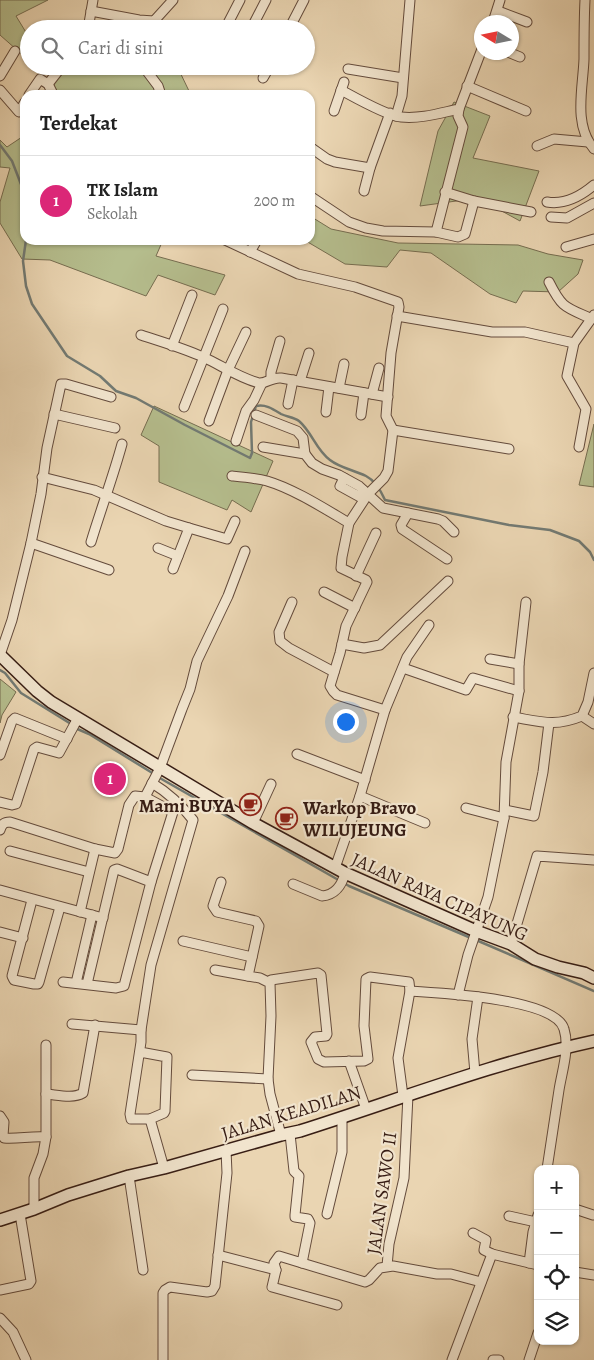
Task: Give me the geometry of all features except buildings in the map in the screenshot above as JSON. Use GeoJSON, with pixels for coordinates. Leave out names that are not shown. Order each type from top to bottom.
{"type":"FeatureCollection","features":[{"type":"Feature","properties":{"kind":"main road","name":"JALAN RAYA CIPAYUNG"},"geometry":{"type":"LineString","coordinates":[[0,655],[75,724],[341,873],[476,932],[510,944],[535,959],[584,973],[594,978]]}},
{"type":"Feature","properties":{"kind":"main road","name":"JALAN KEADILAN"},"geometry":{"type":"LineString","coordinates":[[0,1220],[68,1195],[130,1176],[286,1134],[475,1073],[594,1041]]}},
{"type":"Feature","properties":{"kind":"street"},"geometry":{"type":"LineString","coordinates":[[90,20],[93,0]]}},
{"type":"Feature","properties":{"kind":"street"},"geometry":{"type":"LineString","coordinates":[[156,20],[173,0]]}},
{"type":"Feature","properties":{"kind":"street"},"geometry":{"type":"LineString","coordinates":[[230,20],[240,0]]}},
{"type":"Feature","properties":{"kind":"street"},"geometry":{"type":"LineString","coordinates":[[256,20],[266,0]]}},
{"type":"Feature","properties":{"kind":"street"},"geometry":{"type":"LineString","coordinates":[[294,20],[304,0]]}},
{"type":"Feature","properties":{"kind":"street"},"geometry":{"type":"LineString","coordinates":[[364,191],[370,168],[402,96],[410,0]]}},
{"type":"Feature","properties":{"kind":"street"},"geometry":{"type":"LineString","coordinates":[[496,15],[500,0]]}},
{"type":"Feature","properties":{"kind":"street"},"geometry":{"type":"LineString","coordinates":[[537,146],[554,139],[591,146],[581,107],[589,35],[585,0]]}},
{"type":"Feature","properties":{"kind":"street"},"geometry":{"type":"LineString","coordinates":[[91,11],[139,20]]}},
{"type":"Feature","properties":{"kind":"street"},"geometry":{"type":"LineString","coordinates":[[498,11],[527,22]]}},
{"type":"Feature","properties":{"kind":"street"},"geometry":{"type":"LineString","coordinates":[[0,76],[15,51]]}},
{"type":"Feature","properties":{"kind":"street"},"geometry":{"type":"LineString","coordinates":[[436,232],[463,127],[458,116],[459,109],[478,60]]}},
{"type":"Feature","properties":{"kind":"street"},"geometry":{"type":"LineString","coordinates":[[348,69],[403,78]]}},
{"type":"Feature","properties":{"kind":"street"},"geometry":{"type":"LineString","coordinates":[[48,84],[53,75]]}},
{"type":"Feature","properties":{"kind":"street"},"geometry":{"type":"LineString","coordinates":[[150,75],[159,90]]}},
{"type":"Feature","properties":{"kind":"street"},"geometry":{"type":"LineString","coordinates":[[32,90],[40,78],[48,84],[51,90]]}},
{"type":"Feature","properties":{"kind":"street"},"geometry":{"type":"LineString","coordinates":[[334,111],[342,86],[393,115],[424,116],[459,109]]}},
{"type":"Feature","properties":{"kind":"street"},"geometry":{"type":"LineString","coordinates":[[467,86],[526,111]]}},
{"type":"Feature","properties":{"kind":"street"},"geometry":{"type":"LineString","coordinates":[[0,90],[20,114]]}},
{"type":"Feature","properties":{"kind":"street"},"geometry":{"type":"LineString","coordinates":[[315,151],[335,162],[370,168]]}},
{"type":"Feature","properties":{"kind":"street"},"geometry":{"type":"LineString","coordinates":[[546,202],[567,201],[584,194],[594,185]]}},
{"type":"Feature","properties":{"kind":"street"},"geometry":{"type":"LineString","coordinates":[[445,192],[474,201],[531,212]]}},
{"type":"Feature","properties":{"kind":"street"},"geometry":{"type":"LineString","coordinates":[[315,199],[348,222],[366,228],[383,231],[436,232],[458,237],[464,236],[474,201]]}},
{"type":"Feature","properties":{"kind":"street"},"geometry":{"type":"LineString","coordinates":[[550,217],[567,218],[594,203]]}},
{"type":"Feature","properties":{"kind":"street"},"geometry":{"type":"LineString","coordinates":[[566,247],[594,238]]}},
{"type":"Feature","properties":{"kind":"street"},"geometry":{"type":"LineString","coordinates":[[235,245],[298,274],[355,288],[398,302],[399,307],[391,353],[386,416],[392,430],[388,471],[371,489],[349,523],[341,565],[342,569],[368,582],[346,626],[330,686],[337,695],[385,710]]}},
{"type":"Feature","properties":{"kind":"street"},"geometry":{"type":"LineString","coordinates":[[250,252],[254,245]]}},
{"type":"Feature","properties":{"kind":"street"},"geometry":{"type":"LineString","coordinates":[[549,282],[558,299],[565,306],[592,317],[574,343],[567,376],[585,405],[587,413],[579,447]]}},
{"type":"Feature","properties":{"kind":"street"},"geometry":{"type":"LineString","coordinates":[[172,346],[192,295]]}},
{"type":"Feature","properties":{"kind":"street"},"geometry":{"type":"LineString","coordinates":[[184,407],[222,309]]}},
{"type":"Feature","properties":{"kind":"street"},"geometry":{"type":"LineString","coordinates":[[397,316],[492,332],[525,332],[574,343]]}},
{"type":"Feature","properties":{"kind":"street"},"geometry":{"type":"LineString","coordinates":[[209,421],[228,370],[246,332]]}},
{"type":"Feature","properties":{"kind":"street"},"geometry":{"type":"LineString","coordinates":[[141,335],[203,357],[228,370],[262,383]]}},
{"type":"Feature","properties":{"kind":"street"},"geometry":{"type":"LineString","coordinates":[[271,378],[280,341]]}},
{"type":"Feature","properties":{"kind":"street"},"geometry":{"type":"LineString","coordinates":[[288,404],[309,353]]}},
{"type":"Feature","properties":{"kind":"street"},"geometry":{"type":"LineString","coordinates":[[326,412],[344,364]]}},
{"type":"Feature","properties":{"kind":"street"},"geometry":{"type":"LineString","coordinates":[[361,415],[379,368]]}},
{"type":"Feature","properties":{"kind":"street"},"geometry":{"type":"LineString","coordinates":[[236,441],[246,411],[262,383],[271,378],[277,377],[388,397]]}},
{"type":"Feature","properties":{"kind":"street"},"geometry":{"type":"LineString","coordinates":[[0,655],[12,620],[31,543],[61,384],[111,397]]}},
{"type":"Feature","properties":{"kind":"street"},"geometry":{"type":"LineString","coordinates":[[54,414],[115,428]]}},
{"type":"Feature","properties":{"kind":"street"},"geometry":{"type":"LineString","coordinates":[[256,415],[297,431],[303,438],[305,454]]}},
{"type":"Feature","properties":{"kind":"street"},"geometry":{"type":"LineString","coordinates":[[392,430],[509,449]]}},
{"type":"Feature","properties":{"kind":"street"},"geometry":{"type":"LineString","coordinates":[[91,542],[118,462],[122,444]]}},
{"type":"Feature","properties":{"kind":"street"},"geometry":{"type":"LineString","coordinates":[[263,447],[305,454],[317,466],[371,489],[383,508],[438,519],[443,521],[454,532]]}},
{"type":"Feature","properties":{"kind":"street"},"geometry":{"type":"LineString","coordinates":[[232,476],[256,478],[274,484],[349,523]]}},
{"type":"Feature","properties":{"kind":"street"},"geometry":{"type":"LineString","coordinates":[[42,477],[106,494],[166,522],[228,539],[235,521]]}},
{"type":"Feature","properties":{"kind":"street"},"geometry":{"type":"LineString","coordinates":[[408,513],[401,525],[402,529],[447,559]]}},
{"type":"Feature","properties":{"kind":"street"},"geometry":{"type":"LineString","coordinates":[[173,569],[189,528]]}},
{"type":"Feature","properties":{"kind":"street"},"geometry":{"type":"LineString","coordinates":[[356,576],[376,533]]}},
{"type":"Feature","properties":{"kind":"street"},"geometry":{"type":"LineString","coordinates":[[31,543],[109,570]]}},
{"type":"Feature","properties":{"kind":"street"},"geometry":{"type":"LineString","coordinates":[[158,548],[178,556]]}},
{"type":"Feature","properties":{"kind":"street"},"geometry":{"type":"LineString","coordinates":[[149,790],[190,689],[197,661],[228,598],[245,551]]}},
{"type":"Feature","properties":{"kind":"street"},"geometry":{"type":"LineString","coordinates":[[342,644],[364,648],[380,645],[448,581]]}},
{"type":"Feature","properties":{"kind":"street"},"geometry":{"type":"LineString","coordinates":[[324,592],[355,608]]}},
{"type":"Feature","properties":{"kind":"street"},"geometry":{"type":"LineString","coordinates":[[292,602],[279,632],[280,641],[290,648],[335,669]]}},
{"type":"Feature","properties":{"kind":"street"},"geometry":{"type":"LineString","coordinates":[[458,995],[468,955],[488,897],[505,814],[506,762],[519,691],[519,664],[526,602]]}},
{"type":"Feature","properties":{"kind":"street"},"geometry":{"type":"LineString","coordinates":[[294,884],[322,896],[338,890],[360,796],[385,710],[407,657],[429,625]]}},
{"type":"Feature","properties":{"kind":"street"},"geometry":{"type":"LineString","coordinates":[[296,645],[335,669]]}},
{"type":"Feature","properties":{"kind":"street"},"geometry":{"type":"LineString","coordinates":[[490,659],[519,664]]}},
{"type":"Feature","properties":{"kind":"street"},"geometry":{"type":"LineString","coordinates":[[403,668],[466,690],[473,678],[519,691]]}},
{"type":"Feature","properties":{"kind":"street"},"geometry":{"type":"LineString","coordinates":[[514,718],[548,723],[566,722],[582,716],[588,702],[594,673]]}},
{"type":"Feature","properties":{"kind":"street"},"geometry":{"type":"LineString","coordinates":[[582,716],[594,724]]}},
{"type":"Feature","properties":{"kind":"street"},"geometry":{"type":"LineString","coordinates":[[0,755],[12,720],[15,718],[67,739]]}},
{"type":"Feature","properties":{"kind":"street"},"geometry":{"type":"LineString","coordinates":[[466,808],[534,816],[543,772],[548,723]]}},
{"type":"Feature","properties":{"kind":"street"},"geometry":{"type":"LineString","coordinates":[[0,802],[16,804],[36,747],[60,753],[75,724]]}},
{"type":"Feature","properties":{"kind":"street"},"geometry":{"type":"LineString","coordinates":[[297,754],[365,780]]}},
{"type":"Feature","properties":{"kind":"street"},"geometry":{"type":"LineString","coordinates":[[253,823],[271,784]]}},
{"type":"Feature","properties":{"kind":"street"},"geometry":{"type":"LineString","coordinates":[[62,982],[116,988],[124,986],[151,882],[173,812],[149,790]]}},
{"type":"Feature","properties":{"kind":"street"},"geometry":{"type":"LineString","coordinates":[[0,830],[2,824],[10,822],[112,853],[117,851],[131,800],[135,796],[149,790],[168,794],[193,820],[151,966],[141,1030],[131,1118],[150,1119],[165,1111],[168,1056],[140,1052]]}},
{"type":"Feature","properties":{"kind":"street"},"geometry":{"type":"LineString","coordinates":[[360,796],[426,823]]}},
{"type":"Feature","properties":{"kind":"street"},"geometry":{"type":"LineString","coordinates":[[80,912],[95,849]]}},
{"type":"Feature","properties":{"kind":"street"},"geometry":{"type":"LineString","coordinates":[[10,851],[89,872]]}},
{"type":"Feature","properties":{"kind":"street"},"geometry":{"type":"LineString","coordinates":[[510,944],[537,856],[594,860]]}},
{"type":"Feature","properties":{"kind":"street"},"geometry":{"type":"LineString","coordinates":[[87,984],[116,869],[151,882]]}},
{"type":"Feature","properties":{"kind":"street"},"geometry":{"type":"LineString","coordinates":[[221,882],[214,906],[217,912],[256,921],[259,926],[248,976]]}},
{"type":"Feature","properties":{"kind":"street"},"geometry":{"type":"LineString","coordinates":[[0,890],[103,918]]}},
{"type":"Feature","properties":{"kind":"street"},"geometry":{"type":"LineString","coordinates":[[32,900],[12,978],[38,984],[60,907]]}},
{"type":"Feature","properties":{"kind":"street"},"geometry":{"type":"LineString","coordinates":[[76,983],[92,915]]}},
{"type":"Feature","properties":{"kind":"street"},"geometry":{"type":"LineString","coordinates":[[0,932],[23,938]]}},
{"type":"Feature","properties":{"kind":"street"},"geometry":{"type":"LineString","coordinates":[[183,941],[252,957]]}},
{"type":"Feature","properties":{"kind":"street"},"geometry":{"type":"LineString","coordinates":[[215,970],[260,978],[270,983]]}},
{"type":"Feature","properties":{"kind":"street"},"geometry":{"type":"LineString","coordinates":[[270,983],[271,980],[320,974],[327,1034],[326,1036],[315,1037],[312,1040],[313,1048],[320,1061],[364,1061],[368,1059],[364,1026],[366,979],[370,977],[409,982],[410,991],[478,997],[537,1008],[549,1014],[564,1029],[566,1047],[548,1165]]}},
{"type":"Feature","properties":{"kind":"street"},"geometry":{"type":"LineString","coordinates":[[270,983],[271,1016],[268,1079],[274,1110],[286,1134],[294,1171],[300,1176],[295,1217],[308,1219],[310,1223],[302,1263]]}},
{"type":"Feature","properties":{"kind":"street","name":"JALAN SAWO II"},"geometry":{"type":"LineString","coordinates":[[388,1266],[389,1244],[404,1178],[406,1096],[401,1088],[398,1058],[410,991]]}},
{"type":"Feature","properties":{"kind":"street"},"geometry":{"type":"LineString","coordinates":[[475,1073],[472,1039],[478,997]]}},
{"type":"Feature","properties":{"kind":"street"},"geometry":{"type":"LineString","coordinates":[[72,1024],[141,1030]]}},
{"type":"Feature","properties":{"kind":"street"},"geometry":{"type":"LineString","coordinates":[[46,1094],[70,1096],[83,1093],[95,1025]]}},
{"type":"Feature","properties":{"kind":"street"},"geometry":{"type":"LineString","coordinates":[[34,1209],[34,1178],[43,1154],[46,1137],[46,1045]]}},
{"type":"Feature","properties":{"kind":"street"},"geometry":{"type":"LineString","coordinates":[[349,1061],[366,1109]]}},
{"type":"Feature","properties":{"kind":"street"},"geometry":{"type":"LineString","coordinates":[[192,1075],[268,1079]]}},
{"type":"Feature","properties":{"kind":"street"},"geometry":{"type":"LineString","coordinates":[[0,1116],[4,1122],[4,1138],[46,1137]]}},
{"type":"Feature","properties":{"kind":"street"},"geometry":{"type":"LineString","coordinates":[[327,1214],[342,1152],[342,1117]]}},
{"type":"Feature","properties":{"kind":"street"},"geometry":{"type":"LineString","coordinates":[[150,1119],[164,1168]]}},
{"type":"Feature","properties":{"kind":"street"},"geometry":{"type":"LineString","coordinates":[[163,1360],[164,1290],[170,1286],[207,1292],[212,1291],[215,1286],[227,1173],[226,1150]]}},
{"type":"Feature","properties":{"kind":"street"},"geometry":{"type":"LineString","coordinates":[[130,1176],[143,1270]]}},
{"type":"Feature","properties":{"kind":"street"},"geometry":{"type":"LineString","coordinates":[[578,1210],[593,1215]]}},
{"type":"Feature","properties":{"kind":"street"},"geometry":{"type":"LineString","coordinates":[[0,1290],[29,1284],[30,1281],[20,1214]]}},
{"type":"Feature","properties":{"kind":"street"},"geometry":{"type":"LineString","coordinates":[[509,1216],[534,1219]]}},
{"type":"Feature","properties":{"kind":"street"},"geometry":{"type":"LineString","coordinates":[[473,1233],[486,1240],[484,1250],[492,1254],[534,1264]]}},
{"type":"Feature","properties":{"kind":"street"},"geometry":{"type":"LineString","coordinates":[[452,1360],[492,1254]]}},
{"type":"Feature","properties":{"kind":"street"},"geometry":{"type":"LineString","coordinates":[[218,1255],[276,1270]]}},
{"type":"Feature","properties":{"kind":"street"},"geometry":{"type":"LineString","coordinates":[[337,1305],[272,1287],[276,1270],[274,1263],[279,1256],[365,1282],[380,1268],[388,1266],[450,1274],[481,1282]]}},
{"type":"Feature","properties":{"kind":"street"},"geometry":{"type":"LineString","coordinates":[[579,1273],[594,1275]]}},
{"type":"Feature","properties":{"kind":"street"},"geometry":{"type":"LineString","coordinates":[[0,1318],[13,1332],[26,1360]]}},
{"type":"Feature","properties":{"kind":"street"},"geometry":{"type":"LineString","coordinates":[[529,1360],[534,1345]]}},
{"type":"Feature","properties":{"kind":"street"},"geometry":{"type":"LineString","coordinates":[[493,1360],[500,1360]]}},
{"type":"Feature","properties":{"kind":"green space"},"geometry":{"type":"Polygon","coordinates":[[[0,0],[48,0],[16,16],[20,23],[20,53],[0,35],[0,0]]]}},
{"type":"Feature","properties":{"kind":"green space"},"geometry":{"type":"Polygon","coordinates":[[[59,75],[181,75],[189,90],[52,90],[50,87],[59,75]]]}},
{"type":"Feature","properties":{"kind":"green space"},"geometry":{"type":"Polygon","coordinates":[[[454,102],[490,116],[473,158],[539,171],[520,221],[478,198],[420,206],[438,131],[454,102]]]}},
{"type":"Feature","properties":{"kind":"green space"},"geometry":{"type":"Polygon","coordinates":[[[20,138],[20,245],[161,245],[156,256],[225,275],[215,295],[158,275],[146,296],[50,260],[22,259],[0,223],[0,202],[10,168],[0,167],[0,140],[7,147],[20,138]]]}},
{"type":"Feature","properties":{"kind":"green space"},"geometry":{"type":"Polygon","coordinates":[[[315,219],[331,229],[398,243],[518,245],[548,254],[583,260],[578,274],[558,292],[523,291],[516,303],[490,294],[431,253],[400,250],[387,267],[345,264],[313,245],[315,245],[315,219]]]}},
{"type":"Feature","properties":{"kind":"green space"},"geometry":{"type":"Polygon","coordinates":[[[154,406],[273,461],[251,512],[232,500],[227,510],[159,482],[159,446],[141,435],[154,406]]]}},
{"type":"Feature","properties":{"kind":"green space"},"geometry":{"type":"Polygon","coordinates":[[[594,424],[594,487],[579,485],[594,424]]]}},
{"type":"Feature","properties":{"kind":"green space"},"geometry":{"type":"Polygon","coordinates":[[[0,679],[16,692],[2,715],[0,723],[0,679]]]}},
{"type":"Feature","properties":{"kind":"waterway"},"geometry":{"type":"LineString","coordinates":[[0,145],[12,161],[20,182]]}},
{"type":"Feature","properties":{"kind":"waterway"},"geometry":{"type":"LineString","coordinates":[[25,245],[23,261],[26,286],[32,304],[67,356],[100,376],[116,391],[136,398],[250,458],[252,453],[251,422],[256,406],[269,407],[299,421],[325,456],[338,465],[372,480],[385,500],[509,525],[550,530],[579,541],[590,552],[594,560]]}},
{"type":"Feature","properties":{"kind":"waterway"},"geometry":{"type":"LineString","coordinates":[[0,670],[5,673],[21,693],[71,724]]}},
{"type":"Feature","properties":{"kind":"waterway"},"geometry":{"type":"LineString","coordinates":[[75,728],[89,734],[154,774]]}},
{"type":"Feature","properties":{"kind":"waterway"},"geometry":{"type":"LineString","coordinates":[[158,777],[349,886],[471,938]]}},
{"type":"Feature","properties":{"kind":"waterway"},"geometry":{"type":"LineString","coordinates":[[476,940],[594,991]]}},
{"type":"Feature","properties":{"kind":"place","name":"TK Islam"},"geometry":{"type":"Point","coordinates":[110,779]}},
{"type":"Feature","properties":{"kind":"place","name":"Mami BUYA"},"geometry":{"type":"Point","coordinates":[251,805]}},
{"type":"Feature","properties":{"kind":"place","name":"Warkop Bravo WILUJEUNG"},"geometry":{"type":"Point","coordinates":[287,818]}}]}
